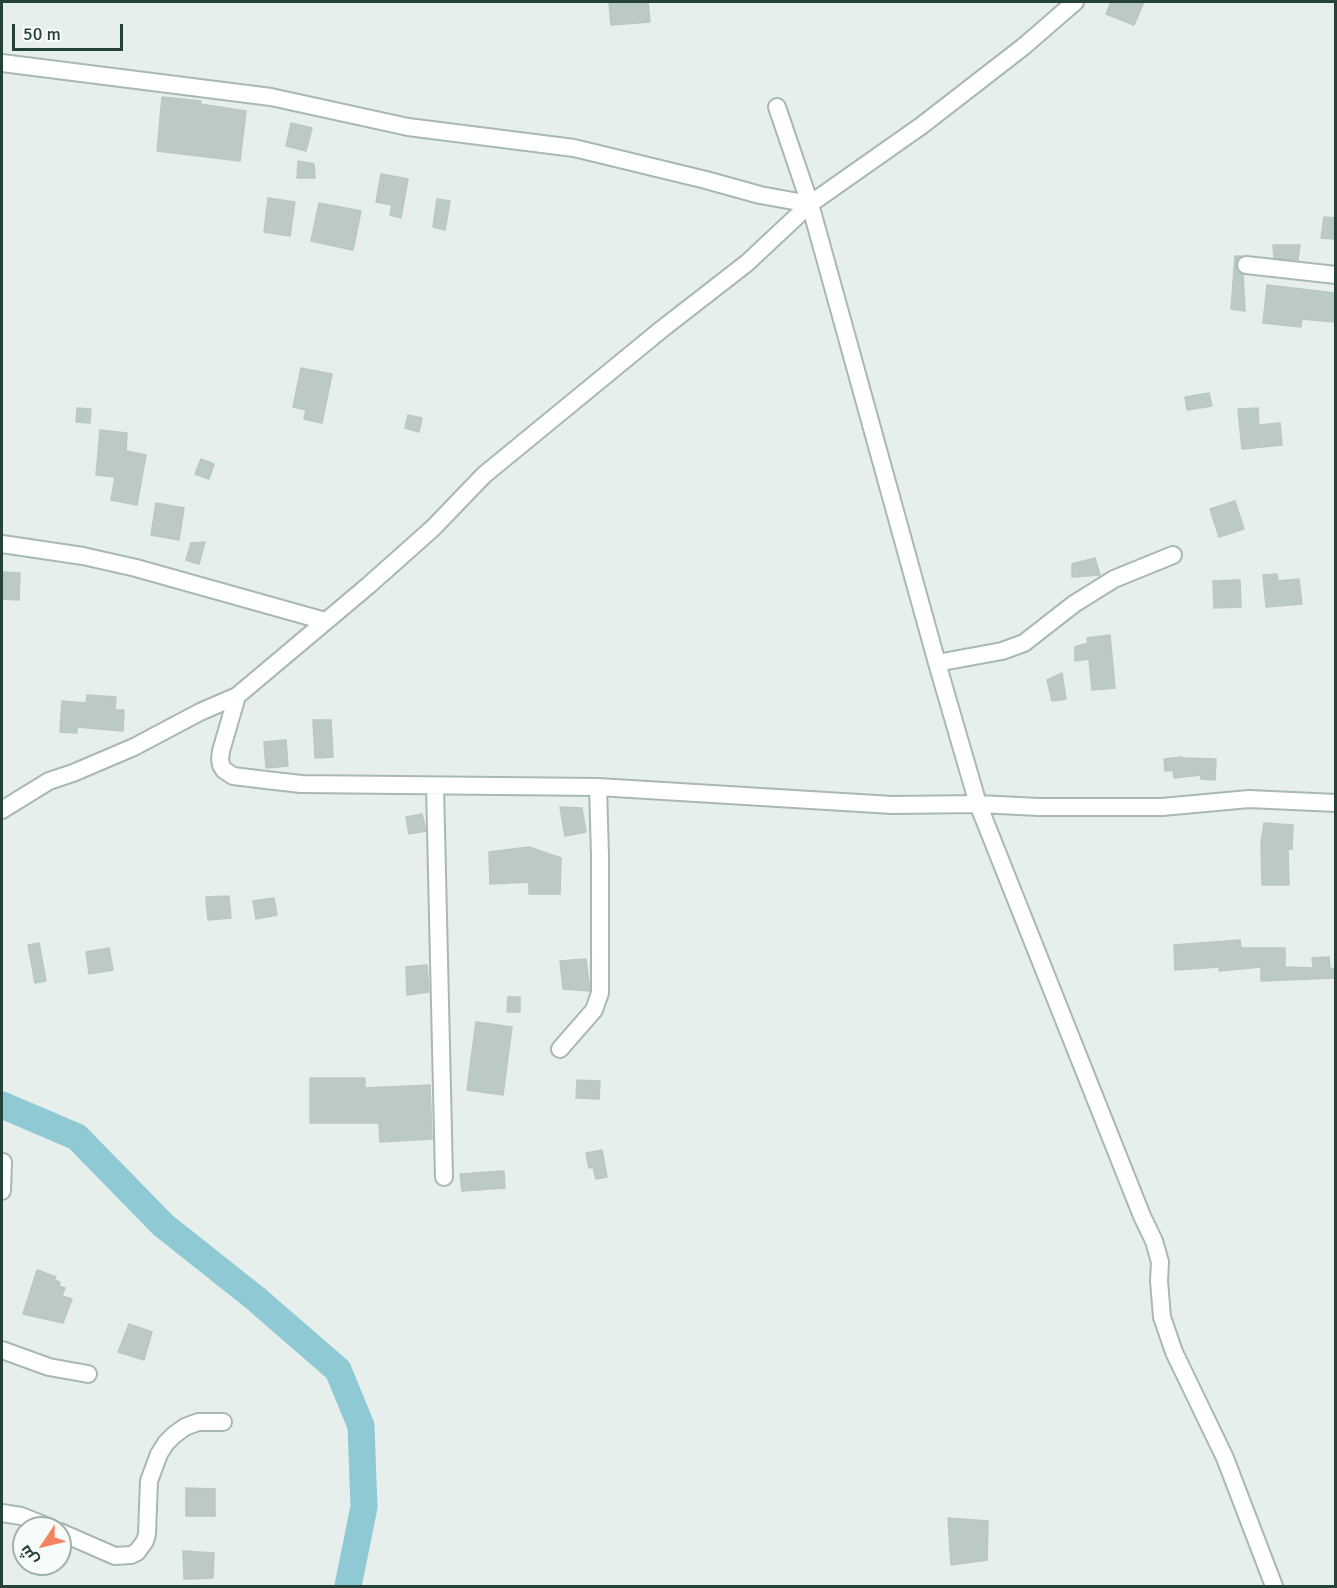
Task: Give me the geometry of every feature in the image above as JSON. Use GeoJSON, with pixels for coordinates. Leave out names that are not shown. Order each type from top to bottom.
{"type":"FeatureCollection","features":[{"type":"Feature","properties":{"kind":"street"},"geometry":{"type":"LineString","coordinates":[[2,810],[49,781],[82,770],[134,747],[200,712],[237,696],[433,528],[484,476],[662,329],[747,263],[810,204],[921,126],[1076,2]]}},
{"type":"Feature","properties":{"kind":"street"},"geometry":{"type":"LineString","coordinates":[[2,63],[271,97],[408,127],[574,148],[760,195],[810,204]]}},
{"type":"Feature","properties":{"kind":"street"},"geometry":{"type":"LineString","coordinates":[[777,107],[810,204],[978,804],[1142,1216],[1154,1240],[1160,1262],[1162,1317],[1174,1352],[1225,1458],[1274,1587]]}},
{"type":"Feature","properties":{"kind":"street"},"geometry":{"type":"LineString","coordinates":[[1246,265],[1335,275]]}},
{"type":"Feature","properties":{"kind":"street"},"geometry":{"type":"LineString","coordinates":[[2,544],[83,556],[136,568],[325,621]]}},
{"type":"Feature","properties":{"kind":"street"},"geometry":{"type":"LineString","coordinates":[[937,663],[1002,651],[1024,643],[1074,604],[1114,579],[1173,555]]}},
{"type":"Feature","properties":{"kind":"street"},"geometry":{"type":"LineString","coordinates":[[237,696],[225,732],[220,759],[224,770],[233,776],[301,784],[598,788],[892,805],[1162,807],[1249,800],[1335,803]]}},
{"type":"Feature","properties":{"kind":"street"},"geometry":{"type":"LineString","coordinates":[[435,786],[444,1177]]}},
{"type":"Feature","properties":{"kind":"street"},"geometry":{"type":"LineString","coordinates":[[560,1050],[594,1010],[600,993],[601,877],[598,788]]}},
{"type":"Feature","properties":{"kind":"street"},"geometry":{"type":"LineString","coordinates":[[2,1191],[3,1162]]}},
{"type":"Feature","properties":{"kind":"street"},"geometry":{"type":"LineString","coordinates":[[2,1350],[49,1367],[88,1374]]}},
{"type":"Feature","properties":{"kind":"street"},"geometry":{"type":"LineString","coordinates":[[72,1537],[115,1556],[131,1555],[137,1552],[147,1534],[149,1481],[166,1443],[186,1427],[198,1422],[223,1422]]}},
{"type":"Feature","properties":{"kind":"street"},"geometry":{"type":"LineString","coordinates":[[2,1513],[21,1516]]}},
{"type":"Feature","properties":{"kind":"building"},"geometry":{"type":"Polygon","coordinates":[[[609,2],[648,2],[650,22],[611,25],[609,2]]]}},
{"type":"Feature","properties":{"kind":"building"},"geometry":{"type":"Polygon","coordinates":[[[1111,2],[1144,2],[1134,25],[1106,14],[1111,2]]]}},
{"type":"Feature","properties":{"kind":"building"},"geometry":{"type":"Polygon","coordinates":[[[162,97],[201,101],[200,104],[246,111],[240,161],[157,151],[162,97]]]}},
{"type":"Feature","properties":{"kind":"building"},"geometry":{"type":"Polygon","coordinates":[[[291,123],[312,128],[306,151],[286,146],[291,123]]]}},
{"type":"Feature","properties":{"kind":"building"},"geometry":{"type":"Polygon","coordinates":[[[298,161],[314,164],[315,178],[297,178],[298,161]]]}},
{"type":"Feature","properties":{"kind":"building"},"geometry":{"type":"Polygon","coordinates":[[[381,174],[408,179],[401,218],[390,215],[392,205],[376,202],[381,174]]]}},
{"type":"Feature","properties":{"kind":"building"},"geometry":{"type":"Polygon","coordinates":[[[268,198],[295,202],[290,236],[264,232],[268,198]]]}},
{"type":"Feature","properties":{"kind":"building"},"geometry":{"type":"Polygon","coordinates":[[[437,199],[450,201],[445,230],[433,227],[437,199]]]}},
{"type":"Feature","properties":{"kind":"building"},"geometry":{"type":"Polygon","coordinates":[[[319,203],[361,211],[353,250],[311,241],[319,203]]]}},
{"type":"Feature","properties":{"kind":"building"},"geometry":{"type":"Polygon","coordinates":[[[1324,217],[1335,218],[1335,239],[1321,238],[1324,217]]]}},
{"type":"Feature","properties":{"kind":"building"},"geometry":{"type":"Polygon","coordinates":[[[1273,245],[1300,245],[1298,260],[1274,258],[1273,245]]]}},
{"type":"Feature","properties":{"kind":"building"},"geometry":{"type":"Polygon","coordinates":[[[1235,256],[1241,256],[1237,259],[1236,264],[1237,270],[1243,275],[1245,311],[1231,309],[1235,256]]]}},
{"type":"Feature","properties":{"kind":"building"},"geometry":{"type":"Polygon","coordinates":[[[1267,285],[1335,293],[1335,322],[1302,319],[1301,327],[1263,323],[1267,285]]]}},
{"type":"Feature","properties":{"kind":"building"},"geometry":{"type":"Polygon","coordinates":[[[301,368],[332,374],[322,423],[304,419],[306,410],[293,407],[301,368]]]}},
{"type":"Feature","properties":{"kind":"building"},"geometry":{"type":"Polygon","coordinates":[[[1209,393],[1212,406],[1187,410],[1185,397],[1209,393]]]}},
{"type":"Feature","properties":{"kind":"building"},"geometry":{"type":"Polygon","coordinates":[[[77,408],[91,409],[90,423],[76,422],[77,408]]]}},
{"type":"Feature","properties":{"kind":"building"},"geometry":{"type":"Polygon","coordinates":[[[1258,408],[1259,425],[1280,423],[1282,445],[1242,449],[1238,409],[1258,408]]]}},
{"type":"Feature","properties":{"kind":"building"},"geometry":{"type":"Polygon","coordinates":[[[408,415],[422,418],[419,432],[405,428],[408,415]]]}},
{"type":"Feature","properties":{"kind":"building"},"geometry":{"type":"Polygon","coordinates":[[[100,430],[127,433],[126,451],[146,455],[137,505],[111,500],[115,477],[96,475],[100,430]]]}},
{"type":"Feature","properties":{"kind":"building"},"geometry":{"type":"Polygon","coordinates":[[[201,459],[214,464],[209,479],[195,474],[201,459]]]}},
{"type":"Feature","properties":{"kind":"building"},"geometry":{"type":"Polygon","coordinates":[[[1235,501],[1244,529],[1219,537],[1210,509],[1235,501]]]}},
{"type":"Feature","properties":{"kind":"building"},"geometry":{"type":"Polygon","coordinates":[[[156,503],[184,508],[179,540],[151,535],[156,503]]]}},
{"type":"Feature","properties":{"kind":"building"},"geometry":{"type":"Polygon","coordinates":[[[205,542],[199,564],[186,560],[191,543],[205,542]]]}},
{"type":"Feature","properties":{"kind":"building"},"geometry":{"type":"Polygon","coordinates":[[[1095,558],[1100,575],[1072,577],[1072,564],[1095,558]]]}},
{"type":"Feature","properties":{"kind":"building"},"geometry":{"type":"Polygon","coordinates":[[[2,572],[20,573],[19,600],[2,599],[2,572]]]}},
{"type":"Feature","properties":{"kind":"building"},"geometry":{"type":"Polygon","coordinates":[[[1277,574],[1278,581],[1299,579],[1302,604],[1266,607],[1263,575],[1277,574]]]}},
{"type":"Feature","properties":{"kind":"building"},"geometry":{"type":"Polygon","coordinates":[[[1240,580],[1241,607],[1214,608],[1213,581],[1240,580]]]}},
{"type":"Feature","properties":{"kind":"building"},"geometry":{"type":"Polygon","coordinates":[[[1110,635],[1115,688],[1092,690],[1089,659],[1075,661],[1075,647],[1088,643],[1087,638],[1110,635]]]}},
{"type":"Feature","properties":{"kind":"building"},"geometry":{"type":"Polygon","coordinates":[[[1062,673],[1066,699],[1052,701],[1047,680],[1062,673]]]}},
{"type":"Feature","properties":{"kind":"building"},"geometry":{"type":"Polygon","coordinates":[[[87,695],[116,697],[115,710],[124,710],[123,731],[77,727],[77,733],[60,732],[62,701],[86,703],[87,695]]]}},
{"type":"Feature","properties":{"kind":"building"},"geometry":{"type":"Polygon","coordinates":[[[313,720],[331,720],[333,757],[315,758],[313,720]]]}},
{"type":"Feature","properties":{"kind":"building"},"geometry":{"type":"Polygon","coordinates":[[[286,740],[288,766],[266,768],[264,742],[286,740]]]}},
{"type":"Feature","properties":{"kind":"building"},"geometry":{"type":"Polygon","coordinates":[[[1182,757],[1216,759],[1215,780],[1201,779],[1201,775],[1174,778],[1173,770],[1165,771],[1164,759],[1182,757]]]}},
{"type":"Feature","properties":{"kind":"building"},"geometry":{"type":"Polygon","coordinates":[[[560,807],[582,808],[586,832],[565,836],[560,807]]]}},
{"type":"Feature","properties":{"kind":"building"},"geometry":{"type":"Polygon","coordinates":[[[422,814],[426,831],[409,834],[406,817],[422,814]]]}},
{"type":"Feature","properties":{"kind":"building"},"geometry":{"type":"Polygon","coordinates":[[[1264,823],[1293,825],[1292,849],[1288,849],[1289,885],[1262,885],[1261,842],[1264,823]]]}},
{"type":"Feature","properties":{"kind":"building"},"geometry":{"type":"Polygon","coordinates":[[[529,847],[561,858],[560,894],[529,894],[529,882],[490,884],[489,852],[529,847]]]}},
{"type":"Feature","properties":{"kind":"building"},"geometry":{"type":"Polygon","coordinates":[[[229,896],[231,918],[208,920],[206,897],[229,896]]]}},
{"type":"Feature","properties":{"kind":"building"},"geometry":{"type":"Polygon","coordinates":[[[274,898],[277,915],[256,919],[253,901],[274,898]]]}},
{"type":"Feature","properties":{"kind":"building"},"geometry":{"type":"Polygon","coordinates":[[[1240,940],[1241,948],[1285,948],[1285,967],[1313,968],[1312,958],[1329,957],[1330,968],[1335,969],[1335,978],[1261,981],[1261,967],[1219,971],[1219,967],[1175,970],[1174,945],[1240,940]]]}},
{"type":"Feature","properties":{"kind":"building"},"geometry":{"type":"Polygon","coordinates":[[[39,943],[46,981],[35,983],[28,945],[39,943]]]}},
{"type":"Feature","properties":{"kind":"building"},"geometry":{"type":"Polygon","coordinates":[[[109,948],[113,970],[89,974],[86,952],[109,948]]]}},
{"type":"Feature","properties":{"kind":"building"},"geometry":{"type":"Polygon","coordinates":[[[586,959],[590,991],[563,989],[560,961],[586,959]]]}},
{"type":"Feature","properties":{"kind":"building"},"geometry":{"type":"Polygon","coordinates":[[[427,965],[429,992],[407,995],[406,967],[427,965]]]}},
{"type":"Feature","properties":{"kind":"building"},"geometry":{"type":"Polygon","coordinates":[[[508,997],[520,997],[520,1012],[507,1012],[508,997]]]}},
{"type":"Feature","properties":{"kind":"building"},"geometry":{"type":"Polygon","coordinates":[[[476,1022],[512,1027],[503,1095],[467,1090],[476,1022]]]}},
{"type":"Feature","properties":{"kind":"building"},"geometry":{"type":"Polygon","coordinates":[[[310,1078],[365,1078],[365,1088],[430,1085],[432,1139],[380,1142],[379,1123],[310,1123],[310,1078]]]}},
{"type":"Feature","properties":{"kind":"building"},"geometry":{"type":"Polygon","coordinates":[[[577,1080],[600,1081],[599,1099],[576,1098],[577,1080]]]}},
{"type":"Feature","properties":{"kind":"building"},"geometry":{"type":"Polygon","coordinates":[[[602,1150],[607,1177],[596,1179],[593,1167],[589,1168],[586,1153],[602,1150]]]}},
{"type":"Feature","properties":{"kind":"building"},"geometry":{"type":"Polygon","coordinates":[[[504,1171],[505,1188],[462,1191],[460,1174],[504,1171]]]}},
{"type":"Feature","properties":{"kind":"building"},"geometry":{"type":"Polygon","coordinates":[[[37,1270],[56,1277],[54,1280],[60,1282],[59,1286],[65,1288],[62,1296],[72,1299],[63,1323],[23,1314],[37,1270]]]}},
{"type":"Feature","properties":{"kind":"building"},"geometry":{"type":"Polygon","coordinates":[[[129,1324],[152,1332],[144,1360],[118,1352],[129,1324]]]}},
{"type":"Feature","properties":{"kind":"building"},"geometry":{"type":"Polygon","coordinates":[[[186,1488],[215,1489],[215,1516],[186,1516],[186,1488]]]}},
{"type":"Feature","properties":{"kind":"building"},"geometry":{"type":"Polygon","coordinates":[[[948,1518],[988,1521],[987,1560],[951,1565],[948,1518]]]}},
{"type":"Feature","properties":{"kind":"building"},"geometry":{"type":"Polygon","coordinates":[[[183,1551],[214,1553],[213,1578],[184,1579],[183,1551]]]}},
{"type":"Feature","properties":{"kind":"waterway"},"geometry":{"type":"LineString","coordinates":[[2,1105],[77,1137],[163,1225],[255,1298],[338,1370],[361,1426],[364,1507],[348,1586]]}}]}
